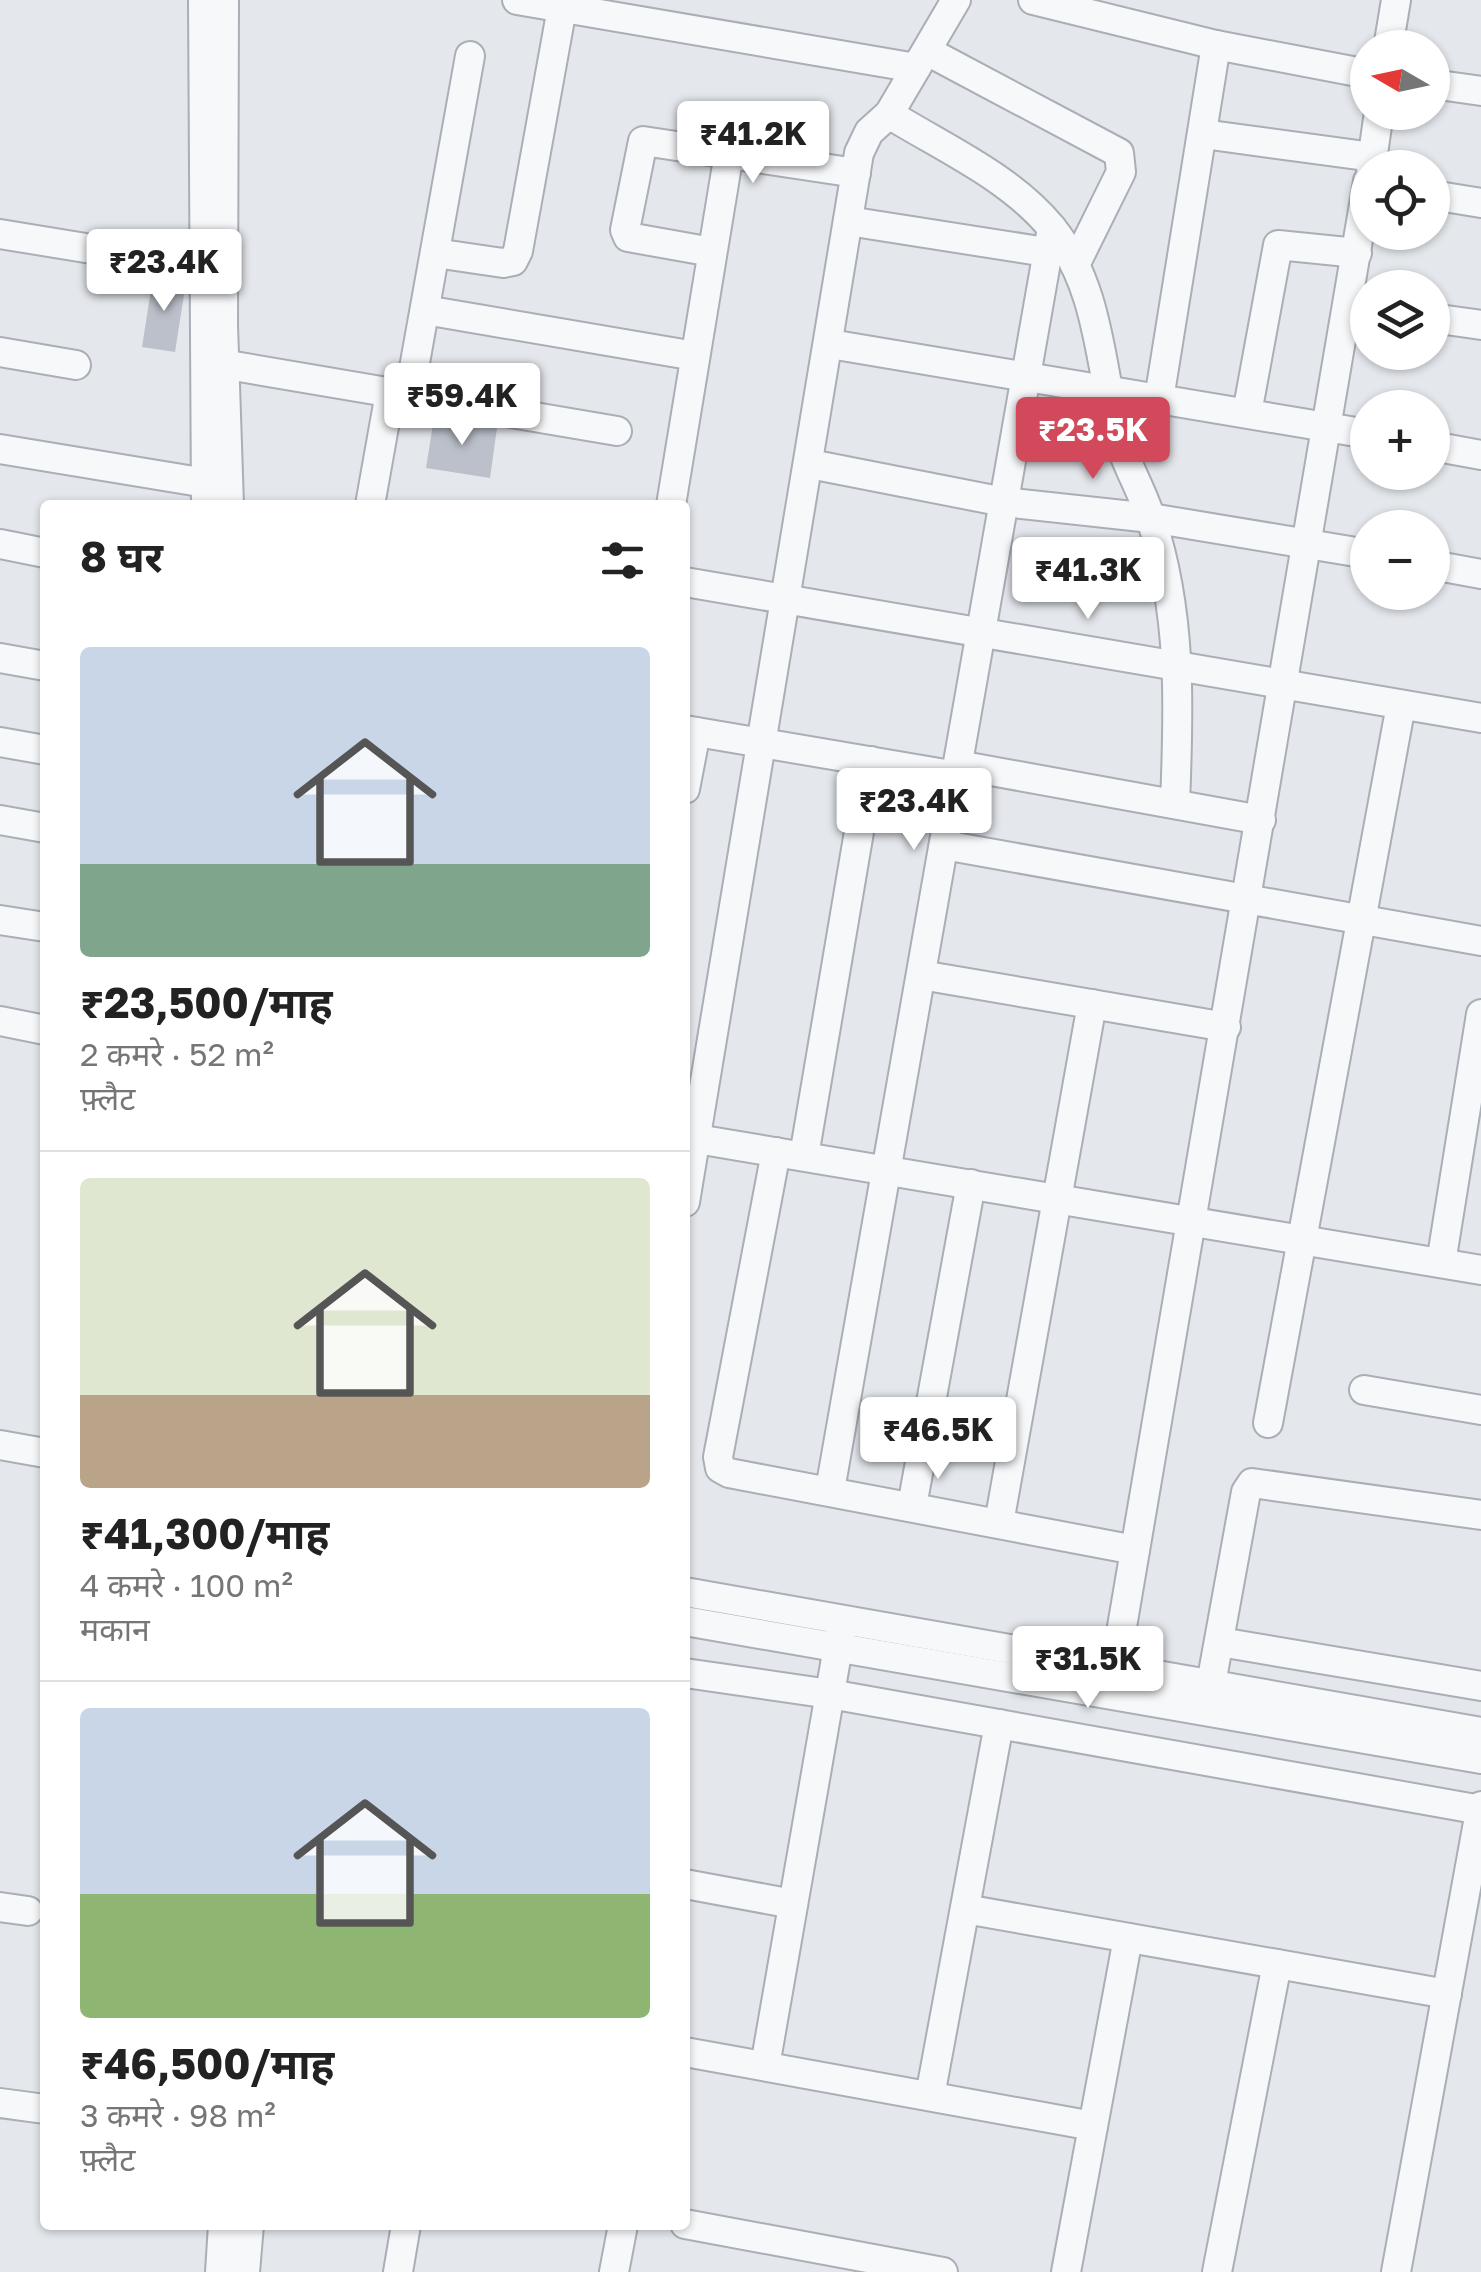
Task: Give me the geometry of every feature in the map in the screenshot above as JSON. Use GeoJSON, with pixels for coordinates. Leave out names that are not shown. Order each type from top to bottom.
{"type":"FeatureCollection","features":[{"type":"Feature","properties":{"kind":"street"},"geometry":{"type":"LineString","coordinates":[[0,450],[206,494],[214,362],[212,31],[203,0]]}},
{"type":"Feature","properties":{"kind":"street"},"geometry":{"type":"LineString","coordinates":[[212,31],[224,0]]}},
{"type":"Feature","properties":{"kind":"street"},"geometry":{"type":"LineString","coordinates":[[517,0],[922,60],[1119,153],[1121,172],[1075,265]]}},
{"type":"Feature","properties":{"kind":"street"},"geometry":{"type":"LineString","coordinates":[[956,0],[889,114],[870,132],[858,152],[810,464],[691,1138],[1481,1270]]}},
{"type":"Feature","properties":{"kind":"street"},"geometry":{"type":"LineString","coordinates":[[1033,0],[1216,45],[1350,71]]}},
{"type":"Feature","properties":{"kind":"street"},"geometry":{"type":"LineString","coordinates":[[1391,30],[1396,0]]}},
{"type":"Feature","properties":{"kind":"street"},"geometry":{"type":"LineString","coordinates":[[435,253],[513,262],[562,8]]}},
{"type":"Feature","properties":{"kind":"street"},"geometry":{"type":"LineString","coordinates":[[1159,399],[1216,45]]}},
{"type":"Feature","properties":{"kind":"street"},"geometry":{"type":"LineString","coordinates":[[371,500],[425,310],[470,56]]}},
{"type":"Feature","properties":{"kind":"street"},"geometry":{"type":"LineString","coordinates":[[1450,87],[1481,91]]}},
{"type":"Feature","properties":{"kind":"street"},"geometry":{"type":"LineString","coordinates":[[889,114],[1003,185],[1075,265],[1085,286],[1119,440],[1151,518],[1171,595],[1180,667],[1176,804]]}},
{"type":"Feature","properties":{"kind":"street"},"geometry":{"type":"LineString","coordinates":[[1203,134],[1350,170]]}},
{"type":"Feature","properties":{"kind":"street"},"geometry":{"type":"LineString","coordinates":[[712,252],[634,240],[625,230],[644,140],[856,173]]}},
{"type":"Feature","properties":{"kind":"street"},"geometry":{"type":"LineString","coordinates":[[672,500],[729,153]]}},
{"type":"Feature","properties":{"kind":"street"},"geometry":{"type":"LineString","coordinates":[[1450,197],[1481,203]]}},
{"type":"Feature","properties":{"kind":"street"},"geometry":{"type":"LineString","coordinates":[[848,222],[1049,240]]}},
{"type":"Feature","properties":{"kind":"street"},"geometry":{"type":"LineString","coordinates":[[0,234],[212,268]]}},
{"type":"Feature","properties":{"kind":"street"},"geometry":{"type":"LineString","coordinates":[[830,1490],[1049,240]]}},
{"type":"Feature","properties":{"kind":"street"},"geometry":{"type":"LineString","coordinates":[[1247,413],[1278,245],[1356,253]]}},
{"type":"Feature","properties":{"kind":"street"},"geometry":{"type":"LineString","coordinates":[[1356,250],[1357,270]]}},
{"type":"Feature","properties":{"kind":"street"},"geometry":{"type":"LineString","coordinates":[[425,310],[695,356]]}},
{"type":"Feature","properties":{"kind":"street"},"geometry":{"type":"LineString","coordinates":[[1450,321],[1481,325]]}},
{"type":"Feature","properties":{"kind":"street"},"geometry":{"type":"LineString","coordinates":[[1115,1668],[1328,427],[1350,339]]}},
{"type":"Feature","properties":{"kind":"street"},"geometry":{"type":"LineString","coordinates":[[830,344],[1350,431]]}},
{"type":"Feature","properties":{"kind":"street"},"geometry":{"type":"LineString","coordinates":[[0,352],[76,365]]}},
{"type":"Feature","properties":{"kind":"street"},"geometry":{"type":"LineString","coordinates":[[214,362],[617,431]]}},
{"type":"Feature","properties":{"kind":"street"},"geometry":{"type":"LineString","coordinates":[[214,362],[228,500]]}},
{"type":"Feature","properties":{"kind":"street"},"geometry":{"type":"LineString","coordinates":[[1450,449],[1481,454]]}},
{"type":"Feature","properties":{"kind":"street"},"geometry":{"type":"LineString","coordinates":[[810,464],[1004,502],[1151,518],[1350,551]]}},
{"type":"Feature","properties":{"kind":"street"},"geometry":{"type":"LineString","coordinates":[[0,544],[40,551]]}},
{"type":"Feature","properties":{"kind":"street"},"geometry":{"type":"LineString","coordinates":[[1450,569],[1481,574]]}},
{"type":"Feature","properties":{"kind":"street"},"geometry":{"type":"LineString","coordinates":[[690,583],[1481,718]]}},
{"type":"Feature","properties":{"kind":"street"},"geometry":{"type":"LineString","coordinates":[[0,658],[40,665]]}},
{"type":"Feature","properties":{"kind":"street"},"geometry":{"type":"LineString","coordinates":[[1268,1423],[1364,921],[1401,704]]}},
{"type":"Feature","properties":{"kind":"street"},"geometry":{"type":"LineString","coordinates":[[690,731],[1261,820]]}},
{"type":"Feature","properties":{"kind":"street"},"geometry":{"type":"LineString","coordinates":[[0,742],[40,749]]}},
{"type":"Feature","properties":{"kind":"street"},"geometry":{"type":"LineString","coordinates":[[871,761],[790,1154],[718,1457],[720,1468],[729,1473],[1136,1550]]}},
{"type":"Feature","properties":{"kind":"street"},"geometry":{"type":"LineString","coordinates":[[0,820],[40,827]]}},
{"type":"Feature","properties":{"kind":"street"},"geometry":{"type":"LineString","coordinates":[[944,845],[1481,942]]}},
{"type":"Feature","properties":{"kind":"street"},"geometry":{"type":"LineString","coordinates":[[0,920],[40,927]]}},
{"type":"Feature","properties":{"kind":"street"},"geometry":{"type":"LineString","coordinates":[[921,974],[1226,1027]]}},
{"type":"Feature","properties":{"kind":"street"},"geometry":{"type":"LineString","coordinates":[[998,1523],[1092,1004]]}},
{"type":"Feature","properties":{"kind":"street"},"geometry":{"type":"LineString","coordinates":[[1440,1263],[1481,1014]]}},
{"type":"Feature","properties":{"kind":"street"},"geometry":{"type":"LineString","coordinates":[[0,1021],[40,1029]]}},
{"type":"Feature","properties":{"kind":"street"},"geometry":{"type":"LineString","coordinates":[[912,1506],[972,1184]]}},
{"type":"Feature","properties":{"kind":"street"},"geometry":{"type":"LineString","coordinates":[[1364,1390],[1481,1410]]}},
{"type":"Feature","properties":{"kind":"street"},"geometry":{"type":"LineString","coordinates":[[0,1445],[40,1452]]}},
{"type":"Feature","properties":{"kind":"street"},"geometry":{"type":"LineString","coordinates":[[1212,1684],[1246,1492],[1252,1483],[1481,1515]]}},
{"type":"Feature","properties":{"kind":"street"},"geometry":{"type":"LineString","coordinates":[[690,1593],[841,1633],[1481,1759]]}},
{"type":"Feature","properties":{"kind":"street"},"geometry":{"type":"LineString","coordinates":[[690,1621],[841,1633],[1115,1668],[1481,1732]]}},
{"type":"Feature","properties":{"kind":"street"},"geometry":{"type":"LineString","coordinates":[[765,2066],[841,1633]]}},
{"type":"Feature","properties":{"kind":"street"},"geometry":{"type":"LineString","coordinates":[[1220,1642],[1481,1686]]}},
{"type":"Feature","properties":{"kind":"street"},"geometry":{"type":"LineString","coordinates":[[690,1674],[830,1694],[1481,1808],[1396,2272]]}},
{"type":"Feature","properties":{"kind":"street"},"geometry":{"type":"LineString","coordinates":[[930,2096],[999,1724]]}},
{"type":"Feature","properties":{"kind":"street"},"geometry":{"type":"LineString","coordinates":[[690,1885],[793,1904]]}},
{"type":"Feature","properties":{"kind":"street"},"geometry":{"type":"LineString","coordinates":[[0,1907],[28,1911]]}},
{"type":"Feature","properties":{"kind":"street"},"geometry":{"type":"LineString","coordinates":[[964,1909],[1446,1994]]}},
{"type":"Feature","properties":{"kind":"street"},"geometry":{"type":"LineString","coordinates":[[1066,2272],[1128,1938]]}},
{"type":"Feature","properties":{"kind":"street"},"geometry":{"type":"LineString","coordinates":[[1217,2272],[1277,1964]]}},
{"type":"Feature","properties":{"kind":"street"},"geometry":{"type":"LineString","coordinates":[[690,2053],[1093,2126]]}},
{"type":"Feature","properties":{"kind":"street"},"geometry":{"type":"LineString","coordinates":[[0,2103],[40,2108]]}},
{"type":"Feature","properties":{"kind":"street"},"geometry":{"type":"LineString","coordinates":[[690,2225],[942,2272]]}},
{"type":"Feature","properties":{"kind":"street"},"geometry":{"type":"LineString","coordinates":[[220,2272],[223,2230]]}},
{"type":"Feature","properties":{"kind":"street"},"geometry":{"type":"LineString","coordinates":[[244,2272],[248,2230]]}},
{"type":"Feature","properties":{"kind":"street"},"geometry":{"type":"LineString","coordinates":[[398,2272],[405,2230]]}},
{"type":"Feature","properties":{"kind":"street"},"geometry":{"type":"LineString","coordinates":[[614,2272],[622,2230]]}},
{"type":"Feature","properties":{"kind":"street"},"geometry":{"type":"LineString","coordinates":[[784,2272],[790,2244]]}},
{"type":"Feature","properties":{"kind":"building"},"geometry":{"type":"Polygon","coordinates":[[[153,277],[186,282],[175,352],[142,347],[153,277]]]}},
{"type":"Feature","properties":{"kind":"building"},"geometry":{"type":"Polygon","coordinates":[[[434,418],[497,428],[490,478],[426,468],[434,418]]]}}]}
